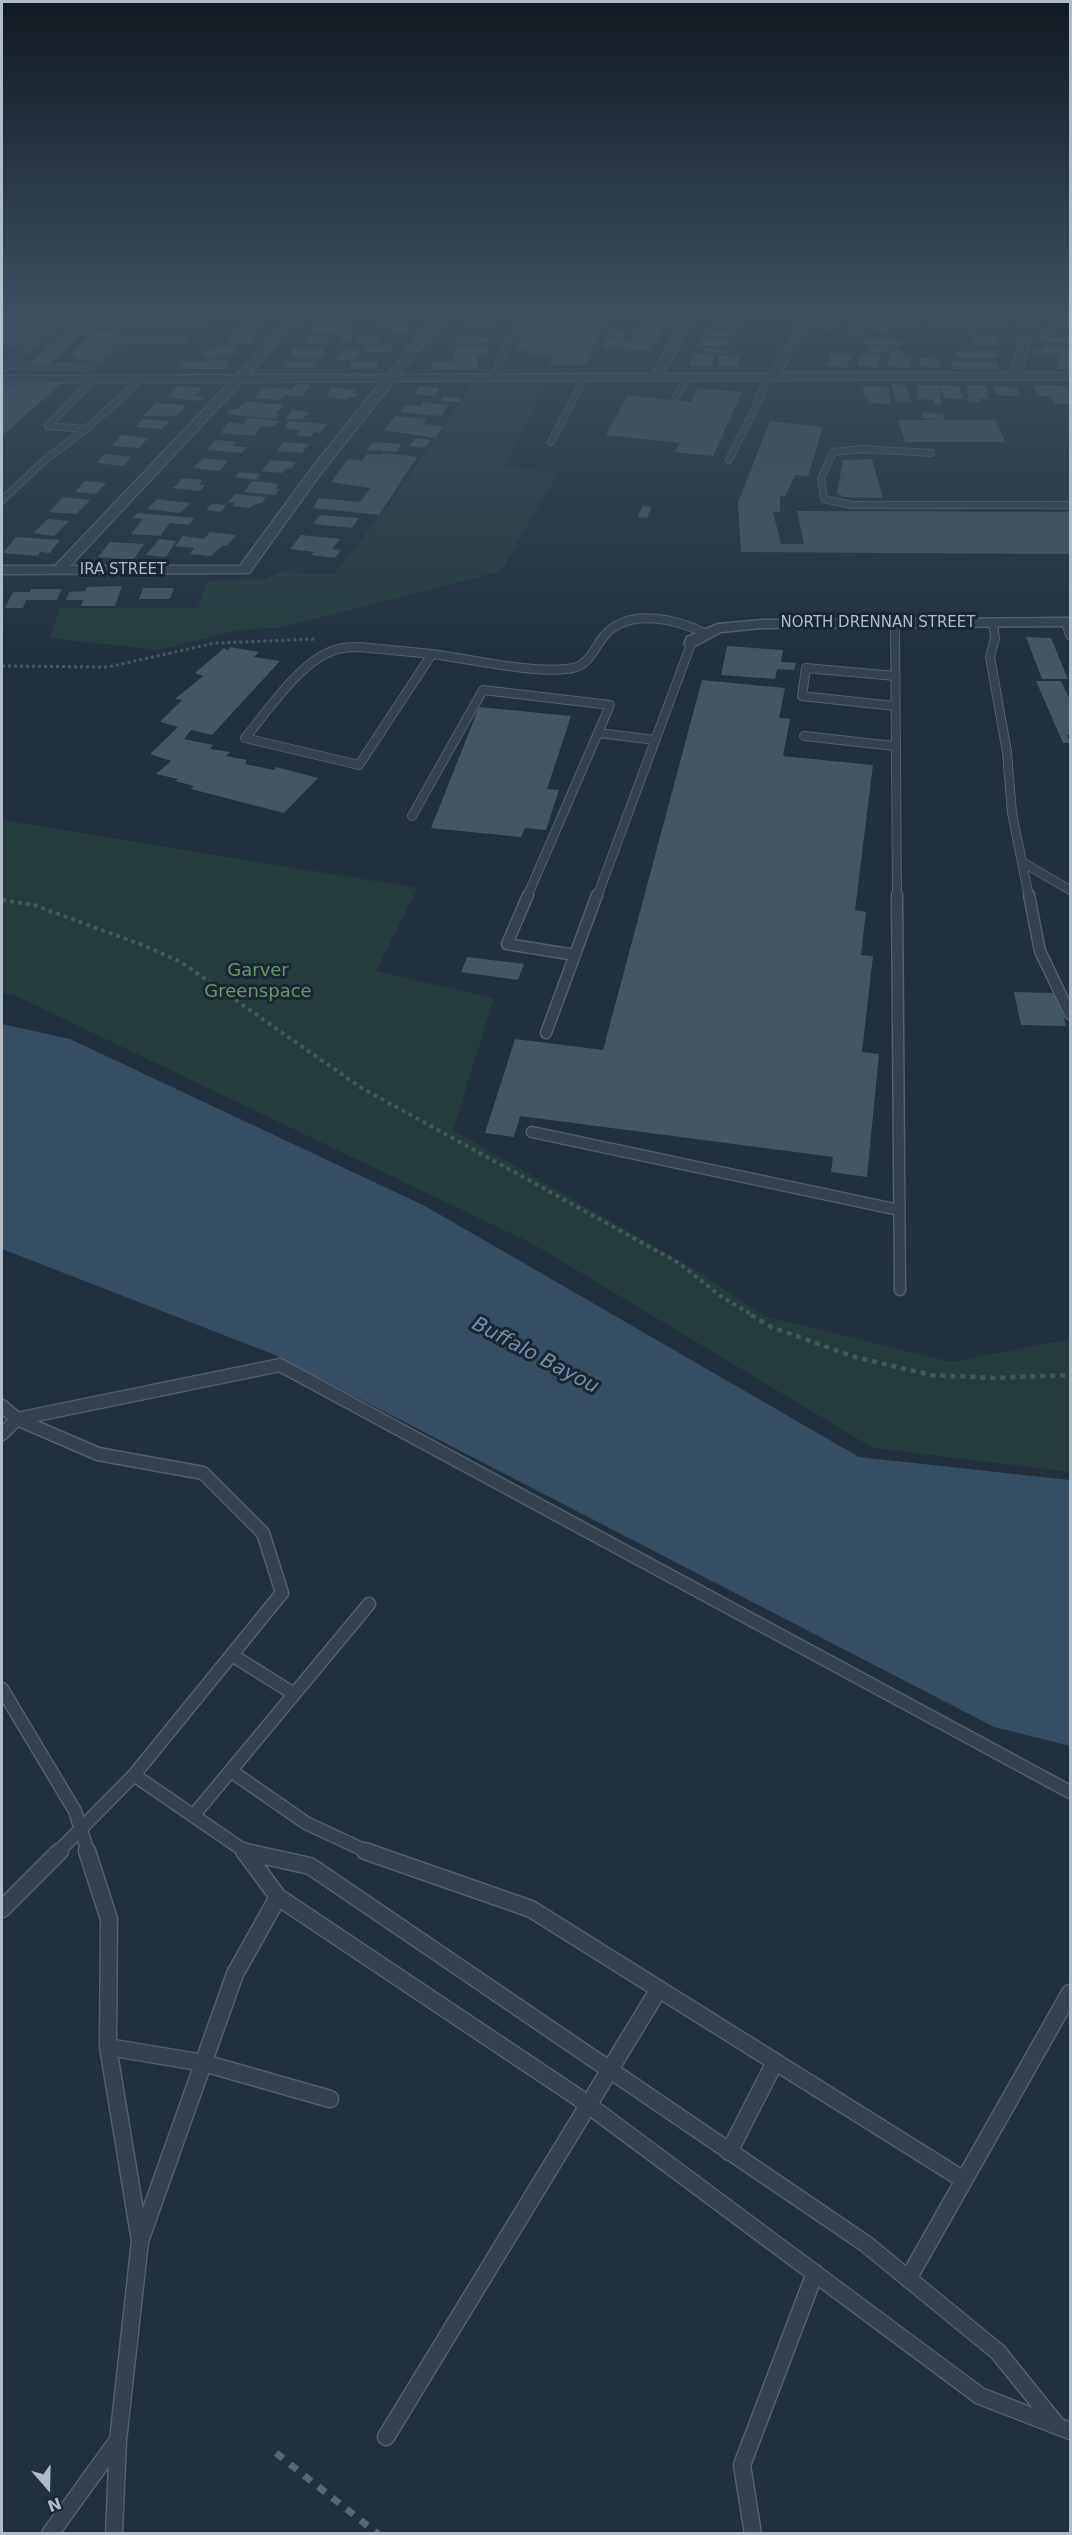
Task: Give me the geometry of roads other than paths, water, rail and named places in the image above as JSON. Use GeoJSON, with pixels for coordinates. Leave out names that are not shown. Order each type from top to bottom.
{"type":"FeatureCollection","features":[{"type":"Feature","properties":{"kind":"street"},"geometry":{"type":"LineString","coordinates":[[59,570],[192,427]]}},
{"type":"Feature","properties":{"kind":"street","name":"IRA STREET"},"geometry":{"type":"LineString","coordinates":[[2,570],[244,570],[317,470],[352,427]]}},
{"type":"Feature","properties":{"kind":"street","name":"NORTH DRENNAN STREET"},"geometry":{"type":"LineString","coordinates":[[691,644],[692,640],[718,628],[762,624],[993,623],[1069,626]]}},
{"type":"Feature","properties":{"kind":"lane"},"geometry":{"type":"LineString","coordinates":[[64,427],[86,429]]}},
{"type":"Feature","properties":{"kind":"lane"},"geometry":{"type":"LineString","coordinates":[[551,442],[559,427]]}},
{"type":"Feature","properties":{"kind":"lane"},"geometry":{"type":"LineString","coordinates":[[729,460],[744,427]]}},
{"type":"Feature","properties":{"kind":"lane"},"geometry":{"type":"LineString","coordinates":[[2,500],[46,459],[86,429]]}},
{"type":"Feature","properties":{"kind":"lane"},"geometry":{"type":"LineString","coordinates":[[931,453],[862,449],[833,452],[821,479],[824,499],[852,505],[1071,505]]}},
{"type":"Feature","properties":{"kind":"lane"},"geometry":{"type":"LineString","coordinates":[[433,653],[359,765],[245,738],[308,666],[330,651],[358,647],[433,653],[497,663],[569,669],[588,661],[611,629],[628,622],[654,619],[681,621],[693,625],[706,634]]}},
{"type":"Feature","properties":{"kind":"lane"},"geometry":{"type":"LineString","coordinates":[[895,623],[894,746],[900,1290]]}},
{"type":"Feature","properties":{"kind":"lane"},"geometry":{"type":"LineString","coordinates":[[993,623],[995,638],[990,657],[1007,752],[1012,813],[1040,951],[1071,1014]]}},
{"type":"Feature","properties":{"kind":"lane"},"geometry":{"type":"LineString","coordinates":[[546,1033],[691,644]]}},
{"type":"Feature","properties":{"kind":"lane"},"geometry":{"type":"LineString","coordinates":[[894,706],[802,696],[806,668],[895,676]]}},
{"type":"Feature","properties":{"kind":"lane"},"geometry":{"type":"LineString","coordinates":[[412,816],[483,690],[610,705],[507,944],[575,955]]}},
{"type":"Feature","properties":{"kind":"lane"},"geometry":{"type":"LineString","coordinates":[[599,733],[655,740]]}},
{"type":"Feature","properties":{"kind":"lane"},"geometry":{"type":"LineString","coordinates":[[804,736],[894,746]]}},
{"type":"Feature","properties":{"kind":"lane"},"geometry":{"type":"LineString","coordinates":[[1022,862],[1071,890]]}},
{"type":"Feature","properties":{"kind":"lane"},"geometry":{"type":"LineString","coordinates":[[532,1132],[899,1210]]}},
{"type":"Feature","properties":{"kind":"lane"},"geometry":{"type":"LineString","coordinates":[[2,1434],[17,1419],[280,1365],[1071,1792]]}},
{"type":"Feature","properties":{"kind":"lane"},"geometry":{"type":"LineString","coordinates":[[2,1406],[17,1419],[98,1454],[202,1473],[263,1533],[282,1593],[134,1774],[2,1909]]}},
{"type":"Feature","properties":{"kind":"lane"},"geometry":{"type":"LineString","coordinates":[[193,1816],[369,1604]]}},
{"type":"Feature","properties":{"kind":"lane"},"geometry":{"type":"LineString","coordinates":[[232,1655],[294,1694]]}},
{"type":"Feature","properties":{"kind":"lane"},"geometry":{"type":"LineString","coordinates":[[2,1689],[9,1697],[75,1811],[109,1919],[108,2047],[140,2241]]}},
{"type":"Feature","properties":{"kind":"lane"},"geometry":{"type":"LineString","coordinates":[[231,1771],[306,1823],[370,1853],[531,1909],[964,2180]]}},
{"type":"Feature","properties":{"kind":"lane"},"geometry":{"type":"LineString","coordinates":[[134,1774],[246,1852],[279,1897],[588,2105],[980,2396],[1064,2428]]}},
{"type":"Feature","properties":{"kind":"lane"},"geometry":{"type":"LineString","coordinates":[[246,1852],[310,1866],[866,2244],[998,2352],[1064,2428]]}},
{"type":"Feature","properties":{"kind":"lane"},"geometry":{"type":"LineString","coordinates":[[114,2534],[118,2440],[140,2241],[235,1974],[279,1897]]}},
{"type":"Feature","properties":{"kind":"lane"},"geometry":{"type":"LineString","coordinates":[[386,2437],[659,1989]]}},
{"type":"Feature","properties":{"kind":"lane"},"geometry":{"type":"LineString","coordinates":[[908,2279],[1071,1993]]}},
{"type":"Feature","properties":{"kind":"lane"},"geometry":{"type":"LineString","coordinates":[[108,2047],[204,2062],[330,2099]]}},
{"type":"Feature","properties":{"kind":"lane"},"geometry":{"type":"LineString","coordinates":[[729,2152],[775,2062]]}},
{"type":"Feature","properties":{"kind":"lane"},"geometry":{"type":"LineString","coordinates":[[753,2534],[742,2465],[815,2273]]}},
{"type":"Feature","properties":{"kind":"lane"},"geometry":{"type":"LineString","coordinates":[[50,2534],[118,2440]]}},
{"type":"Feature","properties":{"kind":"water","name":"Buffalo Bayou"},"geometry":{"type":"Polygon","coordinates":[[[2,1024],[70,1039],[425,1206],[859,1457],[1070,1480],[1070,1746],[994,1727],[275,1355],[2,1249],[2,1024]]]}},
{"type":"Feature","properties":{"kind":"railway"},"geometry":{"type":"LineString","coordinates":[[276,2453],[378,2534]]}},
{"type":"Feature","properties":{"kind":"park label","name":"Garver Greenspace"},"geometry":{"type":"Point","coordinates":[258,981]}}]}
